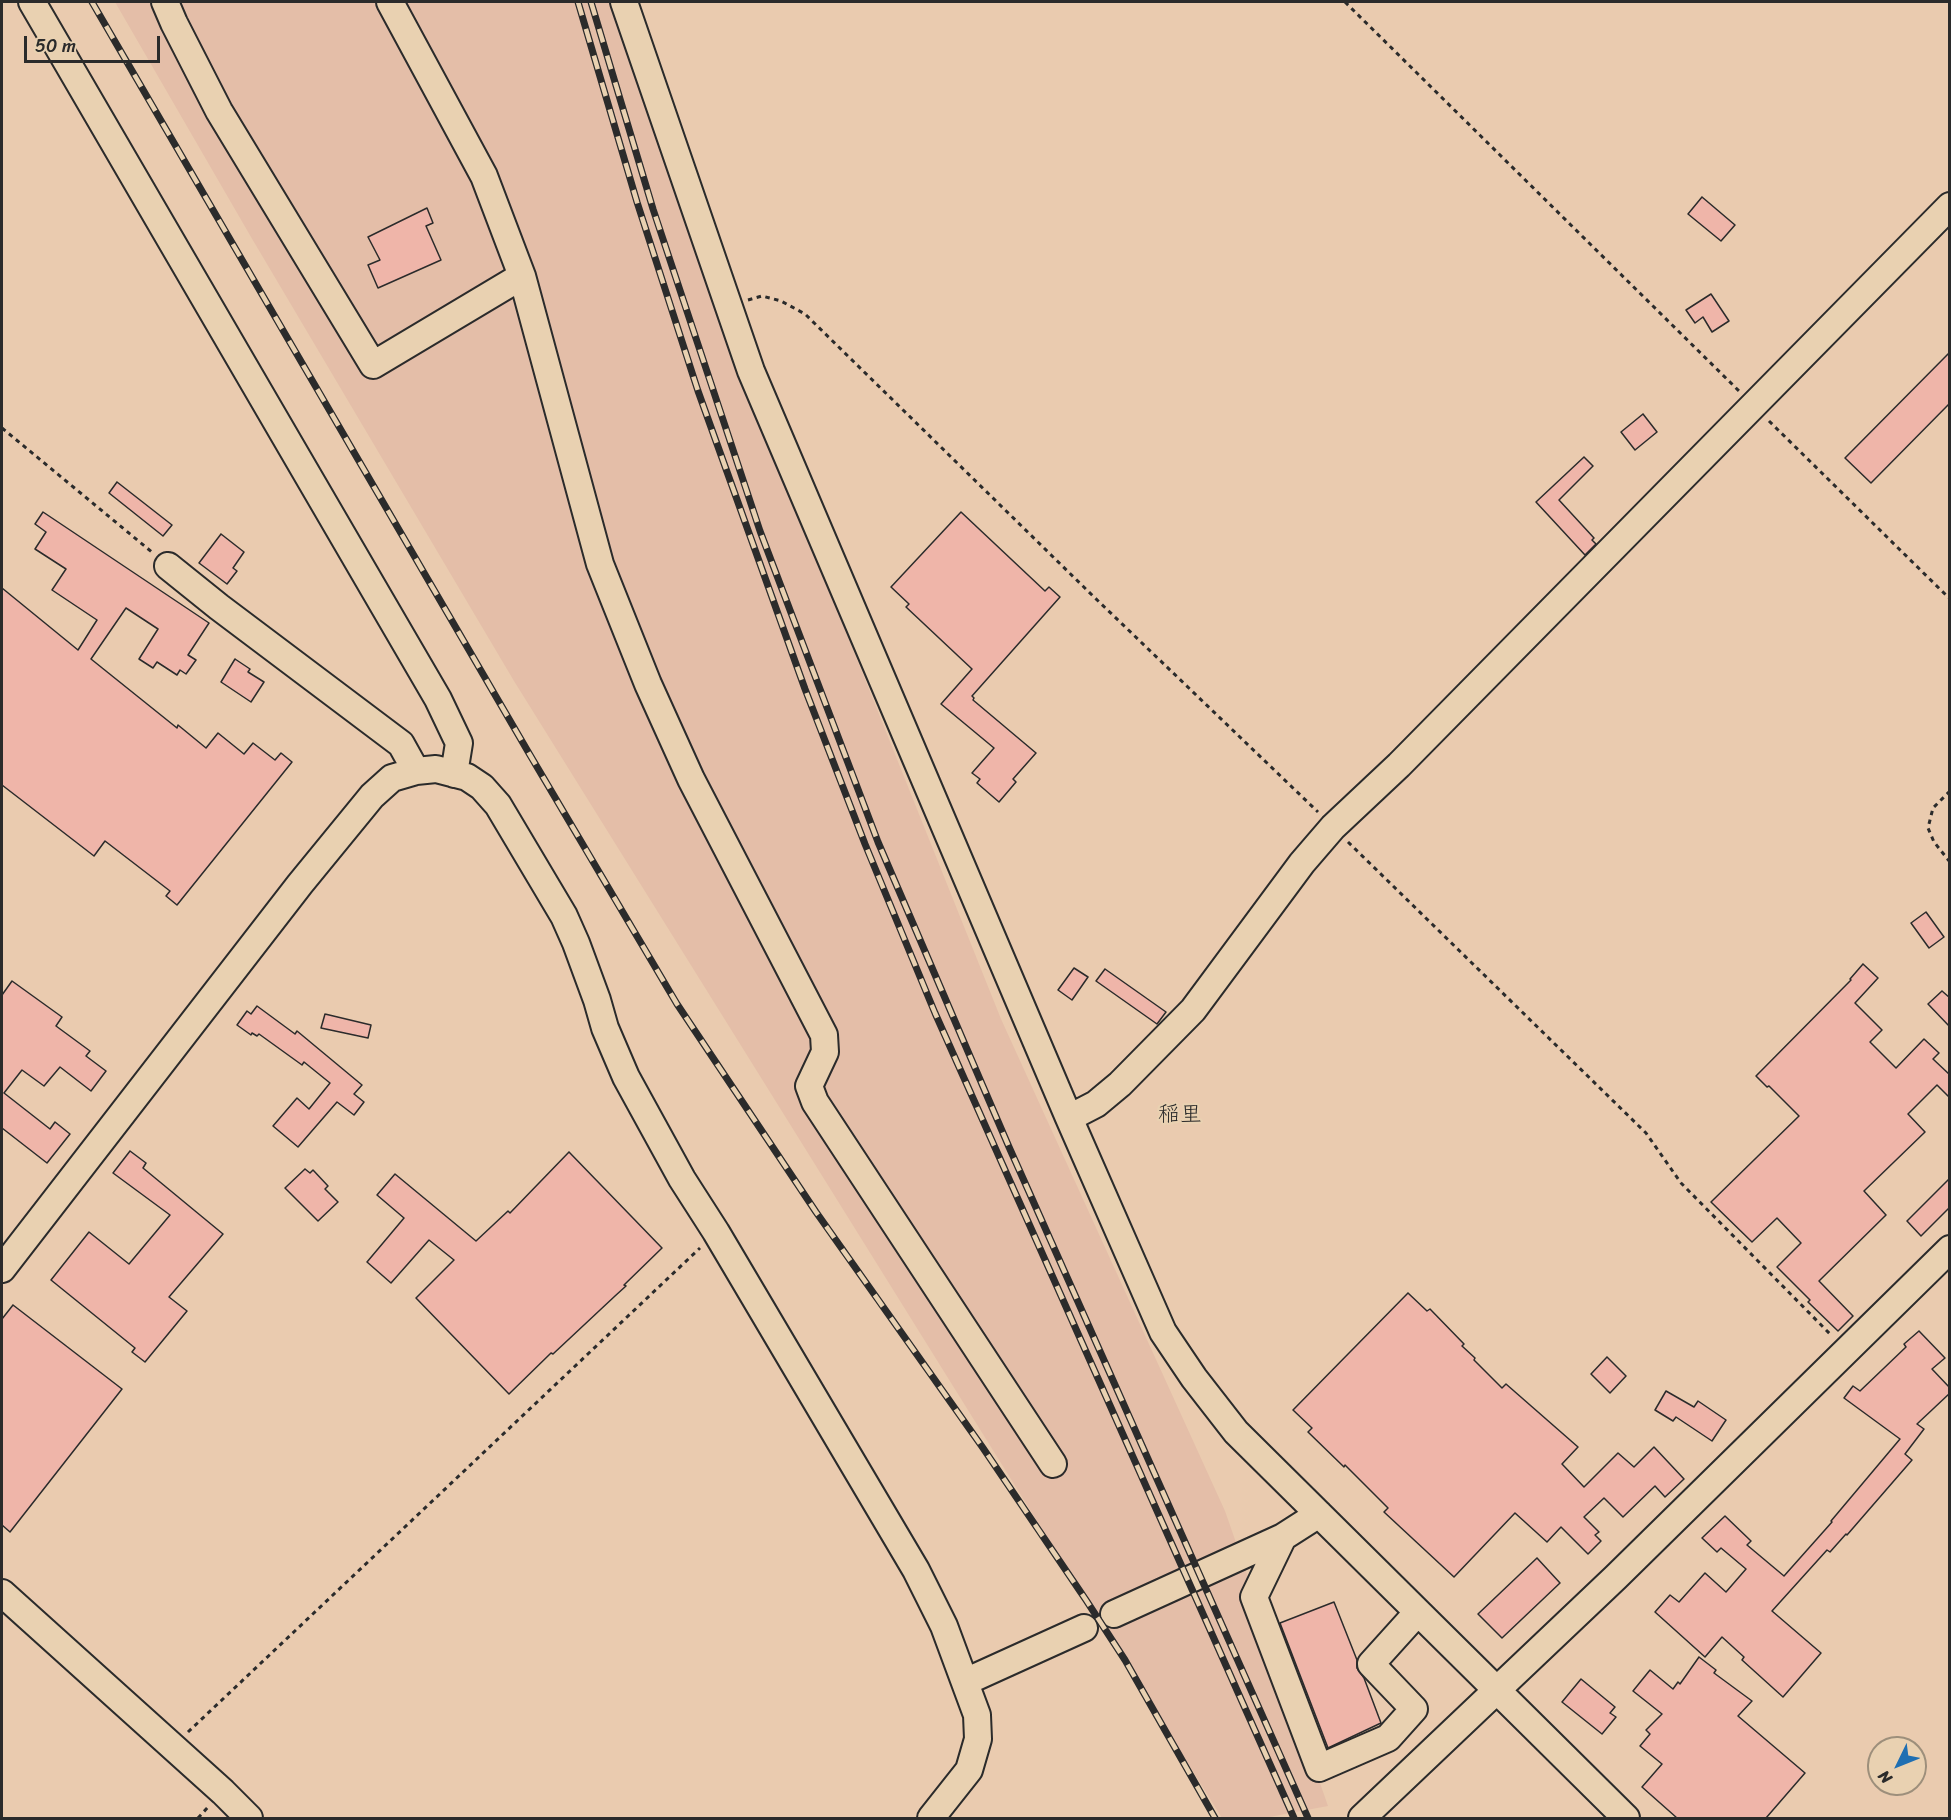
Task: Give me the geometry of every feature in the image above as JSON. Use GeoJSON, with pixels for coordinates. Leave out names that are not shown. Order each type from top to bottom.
{"type":"FeatureCollection","features":[{"type":"Feature","properties":{"kind":"street"},"geometry":{"type":"LineString","coordinates":[[32,2],[438,699],[459,743],[454,774]]}},
{"type":"Feature","properties":{"kind":"street"},"geometry":{"type":"LineString","coordinates":[[165,2],[219,111],[373,365],[522,276]]}},
{"type":"Feature","properties":{"kind":"street"},"geometry":{"type":"LineString","coordinates":[[390,2],[484,176],[522,276],[600,564],[648,684],[691,779],[824,1035],[825,1052],[809,1086],[814,1102],[1053,1464]]}},
{"type":"Feature","properties":{"kind":"street"},"geometry":{"type":"LineString","coordinates":[[624,2],[751,371],[1163,1332],[1212,1404],[1236,1432],[1495,1691],[1626,1818]]}},
{"type":"Feature","properties":{"kind":"street"},"geometry":{"type":"LineString","coordinates":[[1070,1118],[1096,1104],[1120,1084],[1193,1010],[1302,863],[1333,827],[1399,765],[1950,206]]}},
{"type":"Feature","properties":{"kind":"street"},"geometry":{"type":"LineString","coordinates":[[168,566],[401,744],[416,771]]}},
{"type":"Feature","properties":{"kind":"street"},"geometry":{"type":"LineString","coordinates":[[2,1269],[293,893],[372,796],[392,778],[416,771],[436,769],[467,777],[482,787],[498,805],[541,876],[576,943],[597,1000],[604,1028],[626,1077],[682,1179],[716,1232],[916,1570],[944,1626],[977,1715],[978,1738],[969,1770],[931,1818]]}},
{"type":"Feature","properties":{"kind":"street"},"geometry":{"type":"LineString","coordinates":[[1362,1818],[1616,1576],[1950,1249]]}},
{"type":"Feature","properties":{"kind":"street"},"geometry":{"type":"LineString","coordinates":[[1114,1614],[1283,1537],[1319,1514]]}},
{"type":"Feature","properties":{"kind":"street"},"geometry":{"type":"LineString","coordinates":[[1283,1537],[1254,1597],[1319,1768],[1388,1738],[1414,1709],[1371,1664],[1417,1613]]}},
{"type":"Feature","properties":{"kind":"street"},"geometry":{"type":"LineString","coordinates":[[2,1593],[249,1818]]}},
{"type":"Feature","properties":{"kind":"street"},"geometry":{"type":"LineString","coordinates":[[965,1682],[1084,1628]]}},
{"type":"Feature","properties":{"kind":"path"},"geometry":{"type":"LineString","coordinates":[[1345,2],[1950,599]]}},
{"type":"Feature","properties":{"kind":"path"},"geometry":{"type":"LineString","coordinates":[[728,304],[762,296],[781,301],[805,314],[1646,1133],[1681,1183],[1847,1352]]}},
{"type":"Feature","properties":{"kind":"path"},"geometry":{"type":"LineString","coordinates":[[2,428],[168,566]]}},
{"type":"Feature","properties":{"kind":"path"},"geometry":{"type":"LineString","coordinates":[[1950,791],[1933,808],[1928,828],[1934,842],[1950,862]]}},
{"type":"Feature","properties":{"kind":"path"},"geometry":{"type":"LineString","coordinates":[[172,1747],[716,1232]]}},
{"type":"Feature","properties":{"kind":"shaded area"},"geometry":{"type":"Polygon","coordinates":[[[115,2],[615,2],[692,239],[720,317],[1001,1019],[1225,1511],[1328,1806],[1264,1818],[1222,1818],[514,681],[251,237],[115,2]]]}},
{"type":"Feature","properties":{"kind":"building"},"geometry":{"type":"Polygon","coordinates":[[[1702,197],[1735,225],[1721,241],[1688,214],[1702,197]]]}},
{"type":"Feature","properties":{"kind":"building"},"geometry":{"type":"Polygon","coordinates":[[[427,208],[433,223],[426,226],[441,260],[378,288],[368,265],[380,260],[368,237],[427,208]]]}},
{"type":"Feature","properties":{"kind":"building"},"geometry":{"type":"Polygon","coordinates":[[[1711,294],[1729,321],[1712,332],[1703,317],[1695,323],[1686,310],[1711,294]]]}},
{"type":"Feature","properties":{"kind":"building"},"geometry":{"type":"Polygon","coordinates":[[[1950,352],[1950,403],[1871,483],[1845,458],[1950,352]]]}},
{"type":"Feature","properties":{"kind":"building"},"geometry":{"type":"Polygon","coordinates":[[[1643,414],[1657,432],[1635,450],[1621,432],[1643,414]]]}},
{"type":"Feature","properties":{"kind":"building"},"geometry":{"type":"Polygon","coordinates":[[[1584,457],[1593,466],[1559,500],[1594,538],[1592,540],[1596,544],[1585,555],[1536,502],[1584,457]]]}},
{"type":"Feature","properties":{"kind":"building"},"geometry":{"type":"Polygon","coordinates":[[[117,482],[172,525],[163,536],[109,493],[117,482]]]}},
{"type":"Feature","properties":{"kind":"building"},"geometry":{"type":"Polygon","coordinates":[[[43,512],[209,623],[188,655],[196,660],[186,674],[180,670],[177,675],[157,662],[153,668],[139,659],[158,629],[126,608],[91,659],[177,728],[178,725],[206,748],[218,733],[244,754],[253,743],[275,760],[281,753],[292,762],[177,905],[166,896],[170,891],[105,841],[94,856],[2,785],[2,588],[78,650],[97,620],[52,590],[66,569],[35,549],[46,532],[35,524],[43,512]]]}},
{"type":"Feature","properties":{"kind":"building"},"geometry":{"type":"Polygon","coordinates":[[[961,512],[1045,591],[1049,587],[1060,597],[972,696],[973,700],[1036,753],[1013,779],[1016,782],[999,802],[977,783],[980,779],[972,773],[994,748],[941,704],[972,669],[906,607],[909,604],[891,587],[961,512]]]}},
{"type":"Feature","properties":{"kind":"building"},"geometry":{"type":"Polygon","coordinates":[[[221,534],[244,552],[233,568],[237,571],[227,584],[199,563],[221,534]]]}},
{"type":"Feature","properties":{"kind":"building"},"geometry":{"type":"Polygon","coordinates":[[[235,659],[250,669],[248,672],[264,682],[251,702],[221,682],[235,659]]]}},
{"type":"Feature","properties":{"kind":"building"},"geometry":{"type":"Polygon","coordinates":[[[1926,912],[1944,937],[1929,948],[1911,923],[1926,912]]]}},
{"type":"Feature","properties":{"kind":"building"},"geometry":{"type":"Polygon","coordinates":[[[1863,964],[1878,978],[1855,1003],[1882,1030],[1870,1042],[1896,1068],[1924,1039],[1939,1053],[1933,1059],[1950,1075],[1950,1098],[1937,1085],[1908,1114],[1925,1132],[1864,1191],[1886,1215],[1819,1281],[1853,1316],[1838,1331],[1777,1267],[1801,1243],[1777,1218],[1752,1242],[1711,1202],[1799,1116],[1756,1076],[1851,980],[1863,964]]]}},
{"type":"Feature","properties":{"kind":"building"},"geometry":{"type":"Polygon","coordinates":[[[1074,968],[1088,977],[1072,1000],[1058,990],[1074,968]]]}},
{"type":"Feature","properties":{"kind":"building"},"geometry":{"type":"Polygon","coordinates":[[[1105,969],[1166,1012],[1157,1024],[1096,981],[1105,969]]]}},
{"type":"Feature","properties":{"kind":"building"},"geometry":{"type":"Polygon","coordinates":[[[12,981],[62,1017],[56,1026],[90,1051],[86,1056],[106,1071],[91,1091],[60,1067],[44,1086],[22,1070],[4,1093],[50,1129],[55,1122],[70,1134],[47,1163],[2,1128],[2,995],[12,981]]]}},
{"type":"Feature","properties":{"kind":"building"},"geometry":{"type":"Polygon","coordinates":[[[1942,991],[1950,998],[1950,1027],[1928,1004],[1942,991]]]}},
{"type":"Feature","properties":{"kind":"building"},"geometry":{"type":"Polygon","coordinates":[[[257,1006],[295,1034],[297,1031],[362,1085],[354,1094],[364,1102],[354,1115],[337,1102],[298,1147],[273,1126],[297,1098],[309,1109],[330,1083],[304,1062],[302,1065],[259,1034],[257,1036],[252,1033],[251,1035],[237,1025],[247,1011],[251,1014],[257,1006]]]}},
{"type":"Feature","properties":{"kind":"building"},"geometry":{"type":"Polygon","coordinates":[[[325,1014],[371,1025],[368,1038],[321,1028],[325,1014]]]}},
{"type":"Feature","properties":{"kind":"building"},"geometry":{"type":"Polygon","coordinates":[[[130,1151],[146,1163],[143,1168],[223,1234],[169,1297],[187,1311],[145,1362],[132,1352],[135,1348],[51,1280],[89,1232],[129,1264],[170,1215],[113,1173],[130,1151]]]}},
{"type":"Feature","properties":{"kind":"building"},"geometry":{"type":"Polygon","coordinates":[[[569,1152],[662,1248],[624,1285],[626,1286],[509,1394],[416,1298],[454,1260],[429,1240],[391,1283],[367,1262],[404,1218],[377,1195],[395,1174],[476,1241],[508,1211],[510,1213],[569,1152]]]}},
{"type":"Feature","properties":{"kind":"building"},"geometry":{"type":"Polygon","coordinates":[[[305,1169],[310,1173],[313,1170],[328,1186],[325,1189],[338,1202],[318,1221],[285,1188],[305,1169]]]}},
{"type":"Feature","properties":{"kind":"building"},"geometry":{"type":"Polygon","coordinates":[[[1950,1178],[1950,1207],[1921,1236],[1907,1221],[1950,1178]]]}},
{"type":"Feature","properties":{"kind":"building"},"geometry":{"type":"Polygon","coordinates":[[[1408,1293],[1427,1311],[1430,1309],[1464,1344],[1462,1346],[1475,1358],[1474,1360],[1502,1388],[1506,1384],[1578,1447],[1562,1464],[1584,1487],[1618,1453],[1634,1467],[1654,1447],[1684,1479],[1665,1497],[1655,1486],[1623,1517],[1604,1498],[1584,1517],[1599,1532],[1595,1535],[1601,1541],[1588,1554],[1561,1527],[1547,1542],[1515,1513],[1454,1577],[1384,1512],[1388,1508],[1308,1432],[1312,1428],[1293,1410],[1408,1293]]]}},
{"type":"Feature","properties":{"kind":"building"},"geometry":{"type":"Polygon","coordinates":[[[13,1305],[122,1389],[10,1532],[2,1525],[2,1319],[13,1305]]]}},
{"type":"Feature","properties":{"kind":"building"},"geometry":{"type":"Polygon","coordinates":[[[1919,1331],[1945,1358],[1932,1369],[1950,1388],[1950,1393],[1917,1424],[1924,1429],[1905,1454],[1912,1460],[1847,1535],[1830,1552],[1827,1550],[1772,1611],[1821,1653],[1783,1697],[1742,1660],[1744,1657],[1722,1637],[1705,1657],[1655,1612],[1670,1595],[1679,1602],[1705,1573],[1726,1592],[1746,1569],[1721,1548],[1717,1552],[1702,1538],[1725,1516],[1751,1541],[1747,1545],[1784,1576],[1900,1439],[1844,1398],[1853,1386],[1860,1391],[1906,1347],[1904,1344],[1919,1331]]]}},
{"type":"Feature","properties":{"kind":"building"},"geometry":{"type":"Polygon","coordinates":[[[1607,1357],[1626,1376],[1610,1393],[1591,1374],[1607,1357]]]}},
{"type":"Feature","properties":{"kind":"building"},"geometry":{"type":"Polygon","coordinates":[[[1666,1391],[1694,1407],[1698,1401],[1726,1420],[1712,1441],[1676,1417],[1673,1421],[1655,1410],[1666,1391]]]}},
{"type":"Feature","properties":{"kind":"building"},"geometry":{"type":"Polygon","coordinates":[[[1537,1558],[1560,1583],[1502,1638],[1478,1614],[1537,1558]]]}},
{"type":"Feature","properties":{"kind":"building"},"geometry":{"type":"Polygon","coordinates":[[[1334,1602],[1357,1660],[1357,1668],[1364,1678],[1381,1723],[1328,1748],[1280,1623],[1334,1602]]]}},
{"type":"Feature","properties":{"kind":"building"},"geometry":{"type":"Polygon","coordinates":[[[1699,1657],[1716,1670],[1714,1673],[1752,1701],[1738,1716],[1805,1773],[1766,1818],[1677,1818],[1642,1787],[1662,1764],[1640,1746],[1650,1734],[1646,1730],[1662,1714],[1633,1691],[1650,1670],[1673,1689],[1678,1682],[1680,1684],[1699,1657]]]}},
{"type":"Feature","properties":{"kind":"building"},"geometry":{"type":"Polygon","coordinates":[[[1581,1679],[1615,1707],[1610,1713],[1616,1717],[1602,1734],[1562,1702],[1581,1679]]]}},
{"type":"Feature","properties":{"kind":"railway"},"geometry":{"type":"LineString","coordinates":[[92,2],[677,1004],[816,1212],[983,1448],[1086,1600],[1125,1660],[1215,1818]]}},
{"type":"Feature","properties":{"kind":"railway"},"geometry":{"type":"LineString","coordinates":[[578,2],[637,202],[698,391],[805,689],[865,844],[935,1013],[1294,1818]]}},
{"type":"Feature","properties":{"kind":"railway"},"geometry":{"type":"LineString","coordinates":[[591,2],[653,209],[760,531],[878,842],[1009,1147],[1308,1818]]}},
{"type":"Feature","properties":{"kind":"district","name":"稲里"},"geometry":{"type":"Point","coordinates":[1180,1115]}}]}
